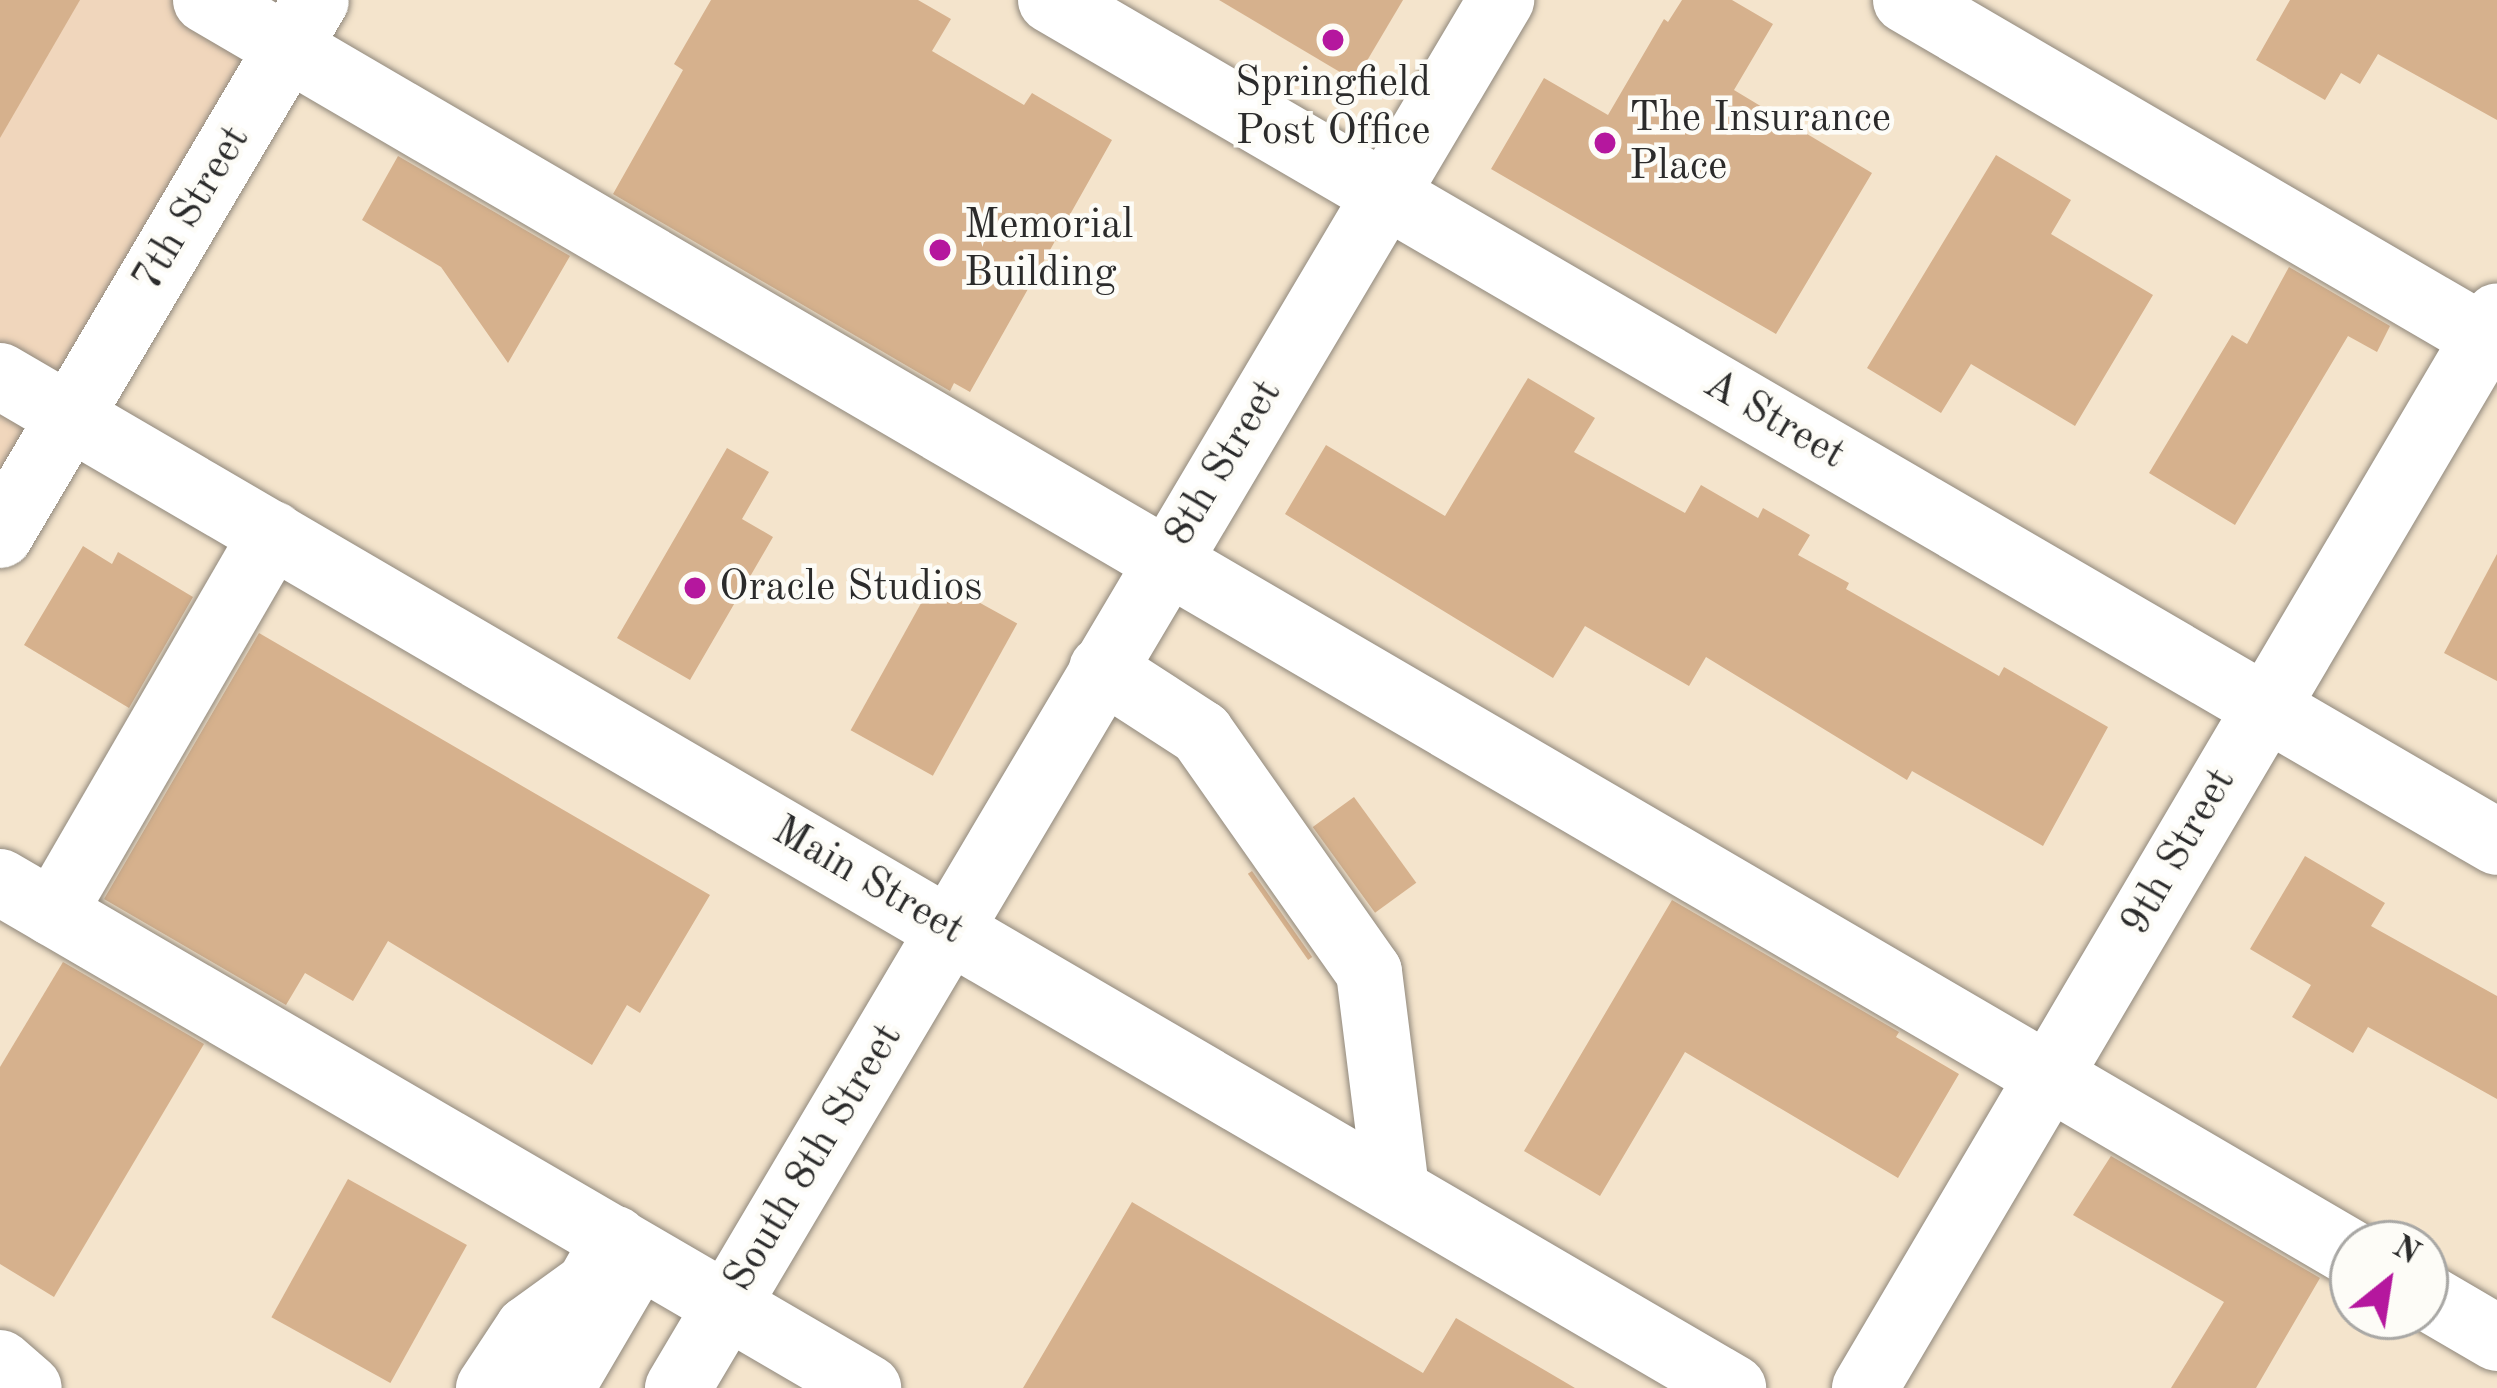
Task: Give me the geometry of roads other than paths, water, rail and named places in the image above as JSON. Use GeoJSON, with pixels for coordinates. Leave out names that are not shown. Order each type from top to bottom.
{"type":"FeatureCollection","features":[{"type":"Feature","properties":{"kind":"street"},"geometry":{"type":"LineString","coordinates":[[206,0],[302,24],[1167,558],[2329,1240]]}},
{"type":"Feature","properties":{"kind":"street","name":"A Street"},"geometry":{"type":"LineString","coordinates":[[1051,0],[2497,842]]}},
{"type":"Feature","properties":{"kind":"street","name":"8th Street"},"geometry":{"type":"LineString","coordinates":[[951,929],[1501,0]]}},
{"type":"Feature","properties":{"kind":"street"},"geometry":{"type":"LineString","coordinates":[[1906,0],[2493,333]]}},
{"type":"Feature","properties":{"kind":"street","name":"7th Street"},"geometry":{"type":"LineString","coordinates":[[0,535],[302,24]]}},
{"type":"Feature","properties":{"kind":"street","name":"9th Street"},"geometry":{"type":"LineString","coordinates":[[1865,1388],[2264,707],[2493,333]]}},
{"type":"Feature","properties":{"kind":"street","name":"Main Street"},"geometry":{"type":"LineString","coordinates":[[0,376],[1733,1388]]}},
{"type":"Feature","properties":{"kind":"street"},"geometry":{"type":"LineString","coordinates":[[273,534],[26,897],[868,1388]]}},
{"type":"Feature","properties":{"kind":"street"},"geometry":{"type":"LineString","coordinates":[[1102,669],[1201,734],[1369,972],[1396,1189]]}},
{"type":"Feature","properties":{"kind":"street","name":"South 8th Street"},"geometry":{"type":"LineString","coordinates":[[677,1388],[951,929]]}},
{"type":"Feature","properties":{"kind":"street"},"geometry":{"type":"LineString","coordinates":[[489,1388],[528,1329],[589,1285],[627,1246]]}},
{"type":"Feature","properties":{"kind":"street"},"geometry":{"type":"LineString","coordinates":[[561,1388],[627,1246]]}},
{"type":"Feature","properties":{"kind":"street"},"geometry":{"type":"LineString","coordinates":[[2449,1310],[2497,1338]]}},
{"type":"Feature","properties":{"kind":"street"},"geometry":{"type":"LineString","coordinates":[[0,1363],[28,1388]]}},
{"type":"Feature","properties":{"kind":"place","name":"Springfield Post Office"},"geometry":{"type":"Point","coordinates":[1333,40]}},
{"type":"Feature","properties":{"kind":"place","name":"The Insurance Place"},"geometry":{"type":"Point","coordinates":[1605,143]}},
{"type":"Feature","properties":{"kind":"place","name":"Memorial Building"},"geometry":{"type":"Point","coordinates":[940,250]}},
{"type":"Feature","properties":{"kind":"place","name":"Oracle Studios"},"geometry":{"type":"Point","coordinates":[695,588]}}]}
